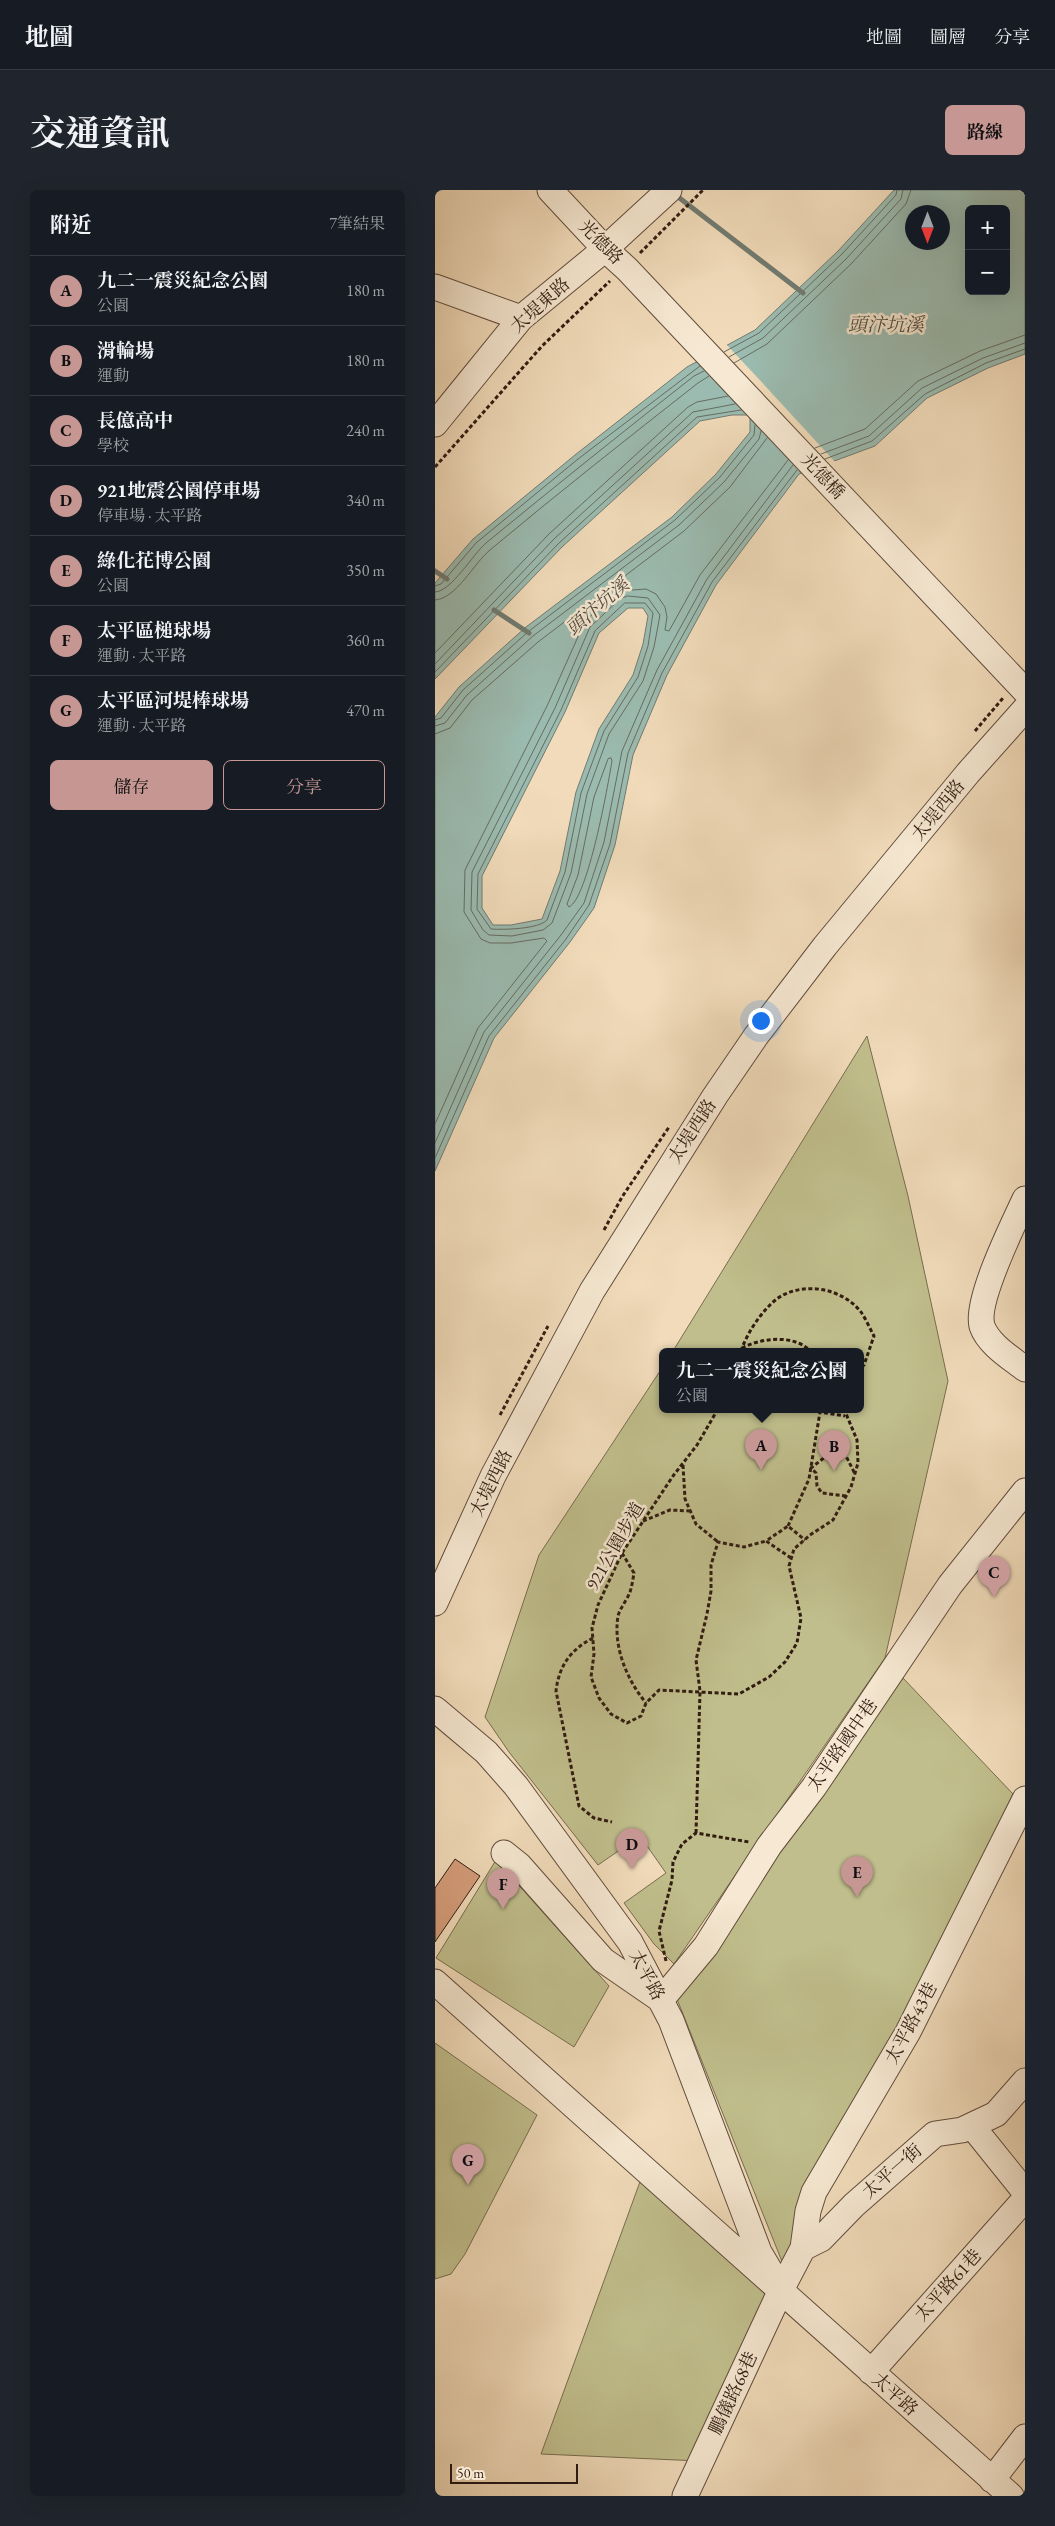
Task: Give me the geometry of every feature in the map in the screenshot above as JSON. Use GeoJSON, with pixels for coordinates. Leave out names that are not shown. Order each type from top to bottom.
{"type":"FeatureCollection","features":[{"type":"Feature","properties":{"kind":"street","name":"光德路"},"geometry":{"type":"LineString","coordinates":[[550,190],[605,249],[629,270]]}},
{"type":"Feature","properties":{"kind":"street","name":"太堤東路"},"geometry":{"type":"LineString","coordinates":[[435,424],[521,318],[605,249],[664,195]]}},
{"type":"Feature","properties":{"kind":"street","name":"光德橋"},"geometry":{"type":"LineString","coordinates":[[629,270],[1020,685]]}},
{"type":"Feature","properties":{"kind":"street"},"geometry":{"type":"LineString","coordinates":[[435,288],[521,318]]}},
{"type":"Feature","properties":{"kind":"street","name":"太堤西路"},"geometry":{"type":"LineString","coordinates":[[435,1603],[493,1476],[591,1290],[715,1096],[756,1036],[825,946],[968,773],[1025,709]]}},
{"type":"Feature","properties":{"kind":"street"},"geometry":{"type":"LineString","coordinates":[[1025,1199],[988,1287],[980,1313],[983,1327],[997,1346],[1025,1369]]}},
{"type":"Feature","properties":{"kind":"street","name":"太平路國中巷"},"geometry":{"type":"LineString","coordinates":[[667,1994],[706,1946],[769,1846],[824,1772],[950,1585],[1025,1491]]}},
{"type":"Feature","properties":{"kind":"street","name":"太平路"},"geometry":{"type":"LineString","coordinates":[[435,1709],[486,1752],[516,1786],[667,1994],[671,2020],[759,2252],[781,2290]]}},
{"type":"Feature","properties":{"kind":"street","name":"太平路43巷"},"geometry":{"type":"LineString","coordinates":[[803,2248],[808,2211],[814,2192],[908,2032],[1025,1799]]}},
{"type":"Feature","properties":{"kind":"street"},"geometry":{"type":"LineString","coordinates":[[504,1853],[519,1865],[603,1960],[667,1994]]}},
{"type":"Feature","properties":{"kind":"street","name":"太平路"},"geometry":{"type":"LineString","coordinates":[[435,1982],[1011,2496]]}},
{"type":"Feature","properties":{"kind":"street","name":"太平一街"},"geometry":{"type":"LineString","coordinates":[[803,2248],[821,2239],[859,2200],[935,2134],[972,2126],[996,2114],[1025,2081]]}},
{"type":"Feature","properties":{"kind":"street"},"geometry":{"type":"LineString","coordinates":[[972,2126],[1025,2192]]}},
{"type":"Feature","properties":{"kind":"street","name":"太平路61巷"},"geometry":{"type":"LineString","coordinates":[[871,2372],[1025,2199]]}},
{"type":"Feature","properties":{"kind":"street"},"geometry":{"type":"LineString","coordinates":[[781,2290],[803,2248]]}},
{"type":"Feature","properties":{"kind":"street","name":"鵬儀路68巷"},"geometry":{"type":"LineString","coordinates":[[685,2496],[781,2290]]}},
{"type":"Feature","properties":{"kind":"street"},"geometry":{"type":"LineString","coordinates":[[992,2480],[1025,2438]]}},
{"type":"Feature","properties":{"kind":"path"},"geometry":{"type":"LineString","coordinates":[[435,467],[542,346],[602,286],[629,270],[649,242],[703,190]]}},
{"type":"Feature","properties":{"kind":"path"},"geometry":{"type":"LineString","coordinates":[[743,1348],[751,1330],[779,1297],[813,1287],[836,1293],[850,1301],[862,1313],[874,1336],[864,1365]]}},
{"type":"Feature","properties":{"kind":"path"},"geometry":{"type":"LineString","coordinates":[[747,1348],[765,1341],[789,1340],[804,1348]]}},
{"type":"Feature","properties":{"kind":"path","name":"921公園步道"},"geometry":{"type":"LineString","coordinates":[[716,1413],[713,1421],[643,1521],[623,1553],[597,1605],[591,1628],[594,1654],[591,1677],[599,1698],[611,1714],[627,1723],[641,1716],[646,1703],[659,1690],[739,1694],[769,1677],[785,1662],[797,1643],[801,1618],[791,1584],[789,1566],[791,1558]]}},
{"type":"Feature","properties":{"kind":"path"},"geometry":{"type":"LineString","coordinates":[[683,1465],[685,1499],[695,1524],[718,1542],[744,1547],[766,1541],[787,1526],[809,1479],[820,1413]]}},
{"type":"Feature","properties":{"kind":"path"},"geometry":{"type":"LineString","coordinates":[[832,1413],[845,1416]]}},
{"type":"Feature","properties":{"kind":"path"},"geometry":{"type":"LineString","coordinates":[[766,1541],[791,1558],[794,1549],[833,1520],[846,1496],[858,1463],[857,1440],[845,1413]]}},
{"type":"Feature","properties":{"kind":"path"},"geometry":{"type":"LineString","coordinates":[[811,1468],[834,1450],[845,1454],[855,1474]]}},
{"type":"Feature","properties":{"kind":"path"},"geometry":{"type":"LineString","coordinates":[[811,1468],[816,1473],[817,1486],[822,1493],[846,1496]]}},
{"type":"Feature","properties":{"kind":"path"},"geometry":{"type":"LineString","coordinates":[[643,1521],[670,1510],[690,1511]]}},
{"type":"Feature","properties":{"kind":"path"},"geometry":{"type":"LineString","coordinates":[[787,1526],[805,1540]]}},
{"type":"Feature","properties":{"kind":"path"},"geometry":{"type":"LineString","coordinates":[[667,1994],[659,1931],[672,1880],[673,1862],[682,1844],[696,1832],[700,1691],[696,1660],[711,1591],[711,1566],[718,1542]]}},
{"type":"Feature","properties":{"kind":"path"},"geometry":{"type":"LineString","coordinates":[[623,1553],[635,1573],[631,1591],[618,1614],[620,1647],[625,1671],[633,1687],[646,1703]]}},
{"type":"Feature","properties":{"kind":"path"},"geometry":{"type":"LineString","coordinates":[[593,1638],[578,1647],[565,1660],[558,1672],[556,1691],[579,1806],[594,1818],[612,1822]]}},
{"type":"Feature","properties":{"kind":"path"},"geometry":{"type":"LineString","coordinates":[[696,1832],[769,1846]]}},
{"type":"Feature","properties":{"kind":"shaded area"},"geometry":{"type":"Polygon","coordinates":[[[867,1036],[908,1196],[948,1381],[885,1658],[674,1964],[654,1944],[624,1903],[666,1873],[640,1836],[598,1865],[509,1752],[485,1717],[539,1555],[659,1373],[659,1413],[864,1413],[864,1348],[675,1348],[867,1036]]]}},
{"type":"Feature","properties":{"kind":"shaded area"},"geometry":{"type":"Polygon","coordinates":[[[903,1678],[1013,1794],[800,2246],[783,2264],[677,1999],[903,1678]]]}},
{"type":"Feature","properties":{"kind":"shaded area"},"geometry":{"type":"Polygon","coordinates":[[[496,1860],[609,1986],[574,2047],[436,1958],[496,1860]]]}},
{"type":"Feature","properties":{"kind":"shaded area"},"geometry":{"type":"Polygon","coordinates":[[[435,2043],[537,2115],[465,2254],[451,2274],[435,2279],[435,2043]]]}},
{"type":"Feature","properties":{"kind":"shaded area"},"geometry":{"type":"Polygon","coordinates":[[[641,2179],[777,2291],[700,2461],[541,2454],[641,2179]]]}},
{"type":"Feature","properties":{"kind":"water","name":"頭汴坑溪"},"geometry":{"type":"Polygon","coordinates":[[[894,190],[1025,190],[1025,354],[988,368],[927,398],[875,446],[799,474],[716,585],[667,675],[633,755],[615,845],[594,908],[570,942],[494,1038],[435,1171],[435,717],[459,687],[526,627],[672,517],[716,474],[750,432],[750,415],[732,415],[700,421],[562,547],[435,679],[435,583],[473,539],[575,455],[687,367],[755,330],[838,251],[894,190]],[[628,608],[599,633],[565,712],[482,876],[482,908],[493,925],[511,925],[542,919],[560,871],[576,792],[599,729],[633,675],[643,644],[648,616],[643,608],[628,608]]]}},
{"type":"Feature","properties":{"kind":"pier"},"geometry":{"type":"Polygon","coordinates":[[[725,343],[836,463],[804,475],[696,359],[725,343]]]}},
{"type":"Feature","properties":{"kind":"building"},"geometry":{"type":"Polygon","coordinates":[[[455,1859],[480,1876],[435,1942],[435,1888],[455,1859]]]}},
{"type":"Feature","properties":{"kind":"waterway"},"geometry":{"type":"LineString","coordinates":[[673,193],[803,293]]}},
{"type":"Feature","properties":{"kind":"waterway"},"geometry":{"type":"LineString","coordinates":[[435,571],[447,579]]}},
{"type":"Feature","properties":{"kind":"waterway"},"geometry":{"type":"LineString","coordinates":[[494,610],[529,633]]}},
{"type":"Feature","properties":{"kind":"place","name":"九二一震災紀念公園"},"geometry":{"type":"Point","coordinates":[761,1470]}},
{"type":"Feature","properties":{"kind":"place","name":"滑輪場"},"geometry":{"type":"Point","coordinates":[834,1471]}},
{"type":"Feature","properties":{"kind":"place","name":"長億高中"},"geometry":{"type":"Point","coordinates":[994,1597]}},
{"type":"Feature","properties":{"kind":"place","name":"921地震公園停車場"},"geometry":{"type":"Point","coordinates":[632,1869]}},
{"type":"Feature","properties":{"kind":"place","name":"綠化花博公園"},"geometry":{"type":"Point","coordinates":[857,1897]}},
{"type":"Feature","properties":{"kind":"place","name":"太平區槌球場"},"geometry":{"type":"Point","coordinates":[503,1909]}},
{"type":"Feature","properties":{"kind":"place","name":"太平區河堤棒球場"},"geometry":{"type":"Point","coordinates":[468,2185]}}]}
